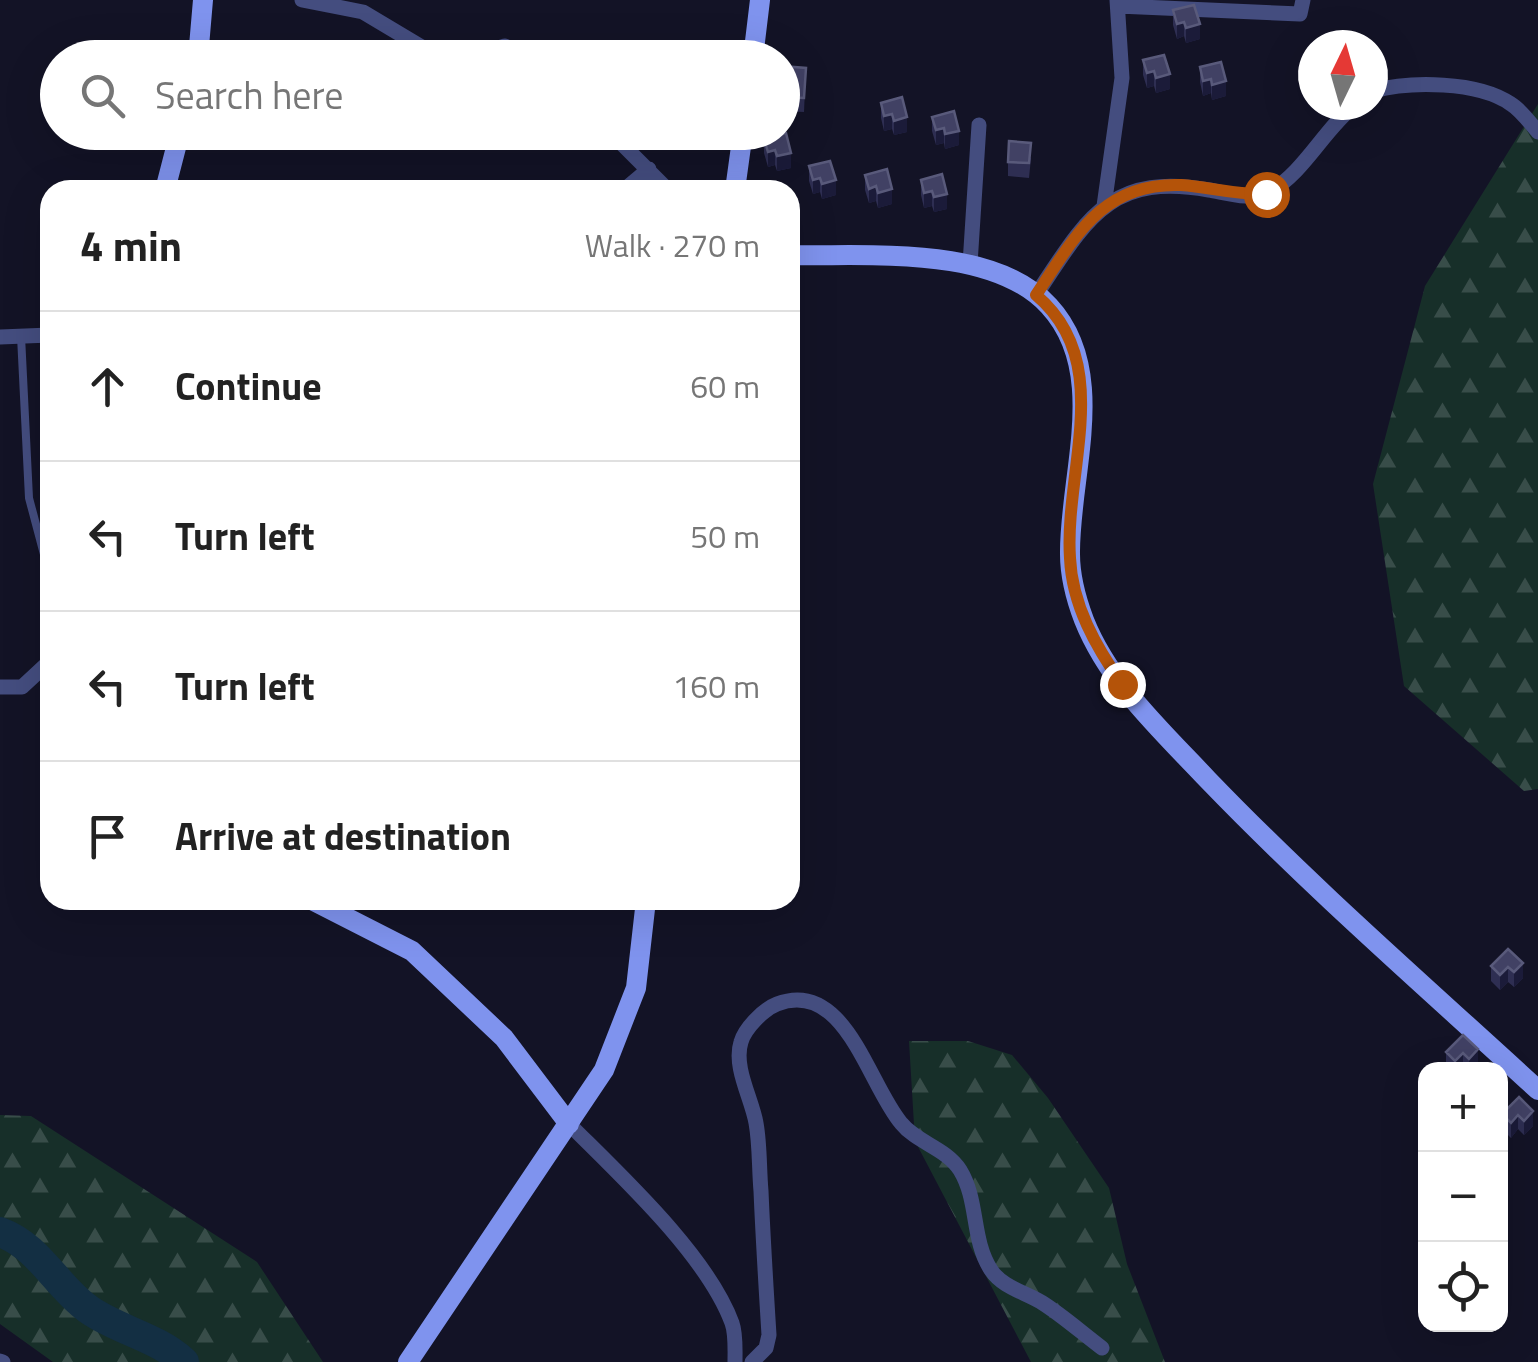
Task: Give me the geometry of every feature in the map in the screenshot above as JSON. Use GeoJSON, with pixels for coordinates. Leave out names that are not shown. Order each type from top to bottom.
{"type":"FeatureCollection","features":[{"type":"Feature","properties":{"kind":"street"},"geometry":{"type":"LineString","coordinates":[[200,40],[203,0]]}},
{"type":"Feature","properties":{"kind":"street"},"geometry":{"type":"LineString","coordinates":[[302,0],[364,12],[411,40]]}},
{"type":"Feature","properties":{"kind":"street"},"geometry":{"type":"LineString","coordinates":[[755,40],[760,0]]}},
{"type":"Feature","properties":{"kind":"street"},"geometry":{"type":"LineString","coordinates":[[1104,206],[1122,78],[1118,3],[1214,5],[1300,14],[1303,0]]}},
{"type":"Feature","properties":{"kind":"street"},"geometry":{"type":"LineString","coordinates":[[1388,87],[1401,84],[1477,90],[1511,103],[1538,132]]}},
{"type":"Feature","properties":{"kind":"street"},"geometry":{"type":"LineString","coordinates":[[1036,295],[1074,238],[1120,195],[1150,186],[1184,185],[1240,195],[1266,194],[1286,181],[1336,120]]}},
{"type":"Feature","properties":{"kind":"street"},"geometry":{"type":"LineString","coordinates":[[970,264],[980,126]]}},
{"type":"Feature","properties":{"kind":"street"},"geometry":{"type":"LineString","coordinates":[[168,180],[175,150]]}},
{"type":"Feature","properties":{"kind":"street"},"geometry":{"type":"LineString","coordinates":[[628,150],[658,180]]}},
{"type":"Feature","properties":{"kind":"street"},"geometry":{"type":"LineString","coordinates":[[736,180],[741,150]]}},
{"type":"Feature","properties":{"kind":"street"},"geometry":{"type":"LineString","coordinates":[[636,180],[649,170]]}},
{"type":"Feature","properties":{"kind":"street"},"geometry":{"type":"LineString","coordinates":[[800,255],[948,260],[995,270],[1036,295],[1064,327],[1082,381],[1070,558],[1074,589],[1107,663],[1146,714],[1278,852],[1538,1090]]}},
{"type":"Feature","properties":{"kind":"street"},"geometry":{"type":"LineString","coordinates":[[0,336],[40,335]]}},
{"type":"Feature","properties":{"kind":"street"},"geometry":{"type":"LineString","coordinates":[[0,687],[22,687],[40,670]]}},
{"type":"Feature","properties":{"kind":"street"},"geometry":{"type":"LineString","coordinates":[[332,910],[412,951],[504,1038],[569,1124],[674,1233],[693,1259],[732,1325],[735,1362]]}},
{"type":"Feature","properties":{"kind":"street"},"geometry":{"type":"LineString","coordinates":[[408,1362],[604,1070],[636,988],[645,910]]}},
{"type":"Feature","properties":{"kind":"street"},"geometry":{"type":"LineString","coordinates":[[752,1362],[766,1348],[768,1335],[757,1124],[740,1062],[741,1041],[754,1021],[773,1005],[794,999],[819,1004],[838,1017],[901,1124],[950,1158],[960,1171],[972,1200],[981,1251],[992,1274],[1009,1287],[1042,1302],[1102,1348]]}},
{"type":"Feature","properties":{"kind":"lane"},"geometry":{"type":"LineString","coordinates":[[21,336],[29,498],[40,539]]}},
{"type":"Feature","properties":{"kind":"green space"},"geometry":{"type":"Polygon","coordinates":[[[1538,104],[1538,789],[1524,791],[1404,686],[1373,484],[1425,286],[1538,104]]]}},
{"type":"Feature","properties":{"kind":"green space"},"geometry":{"type":"Polygon","coordinates":[[[909,1041],[968,1041],[1012,1055],[1048,1098],[1109,1188],[1127,1264],[1165,1362],[1031,1362],[915,1141],[909,1041]]]}},
{"type":"Feature","properties":{"kind":"green space"},"geometry":{"type":"Polygon","coordinates":[[[0,1115],[31,1116],[257,1262],[323,1362],[53,1362],[0,1324],[0,1115]]]}},
{"type":"Feature","properties":{"kind":"building"},"geometry":{"type":"Polygon","coordinates":[[[1194,5],[1200,24],[1186,28],[1184,22],[1177,24],[1173,10],[1194,5]]]}},
{"type":"Feature","properties":{"kind":"building"},"geometry":{"type":"Polygon","coordinates":[[[1164,55],[1170,74],[1156,78],[1154,71],[1147,73],[1143,60],[1164,55]]]}},
{"type":"Feature","properties":{"kind":"building"},"geometry":{"type":"Polygon","coordinates":[[[1221,62],[1226,81],[1212,85],[1211,79],[1203,81],[1200,67],[1221,62]]]}},
{"type":"Feature","properties":{"kind":"building"},"geometry":{"type":"Polygon","coordinates":[[[800,68],[806,68],[804,98],[800,98],[800,68]]]}},
{"type":"Feature","properties":{"kind":"building"},"geometry":{"type":"Polygon","coordinates":[[[902,97],[907,117],[894,121],[892,114],[884,116],[881,103],[902,97]]]}},
{"type":"Feature","properties":{"kind":"building"},"geometry":{"type":"Polygon","coordinates":[[[954,111],[959,131],[945,134],[944,128],[936,130],[932,117],[954,111]]]}},
{"type":"Feature","properties":{"kind":"building"},"geometry":{"type":"Polygon","coordinates":[[[1009,141],[1031,143],[1029,163],[1008,162],[1009,141]]]}},
{"type":"Feature","properties":{"kind":"building"},"geometry":{"type":"Polygon","coordinates":[[[775,150],[790,150],[791,153],[777,156],[775,150]]]}},
{"type":"Feature","properties":{"kind":"building"},"geometry":{"type":"Polygon","coordinates":[[[830,161],[836,180],[822,184],[820,178],[813,180],[809,166],[830,161]]]}},
{"type":"Feature","properties":{"kind":"building"},"geometry":{"type":"Polygon","coordinates":[[[887,169],[892,189],[878,193],[876,186],[869,189],[865,175],[887,169]]]}},
{"type":"Feature","properties":{"kind":"building"},"geometry":{"type":"Polygon","coordinates":[[[942,174],[947,194],[934,197],[932,191],[924,193],[921,180],[942,174]]]}},
{"type":"Feature","properties":{"kind":"building"},"geometry":{"type":"Polygon","coordinates":[[[1508,949],[1523,963],[1514,972],[1508,967],[1500,975],[1491,966],[1508,949]]]}},
{"type":"Feature","properties":{"kind":"building"},"geometry":{"type":"Polygon","coordinates":[[[1463,1035],[1478,1049],[1469,1059],[1463,1053],[1455,1061],[1446,1052],[1463,1035]]]}},
{"type":"Feature","properties":{"kind":"building"},"geometry":{"type":"Polygon","coordinates":[[[1519,1097],[1533,1111],[1524,1121],[1518,1115],[1511,1123],[1508,1108],[1519,1097]]]}},
{"type":"Feature","properties":{"kind":"waterway"},"geometry":{"type":"LineString","coordinates":[[0,1232],[37,1256],[88,1309],[162,1346],[184,1362]]}},
{"type":"Feature","properties":{"kind":"route"},"geometry":{"type":"LineString","coordinates":[[1122,684],[1086,623],[1074,589],[1070,518],[1082,418],[1082,381],[1064,327],[1049,305],[1036,295],[1074,238],[1120,195],[1150,186],[1184,185],[1240,195],[1266,194]]}}]}
